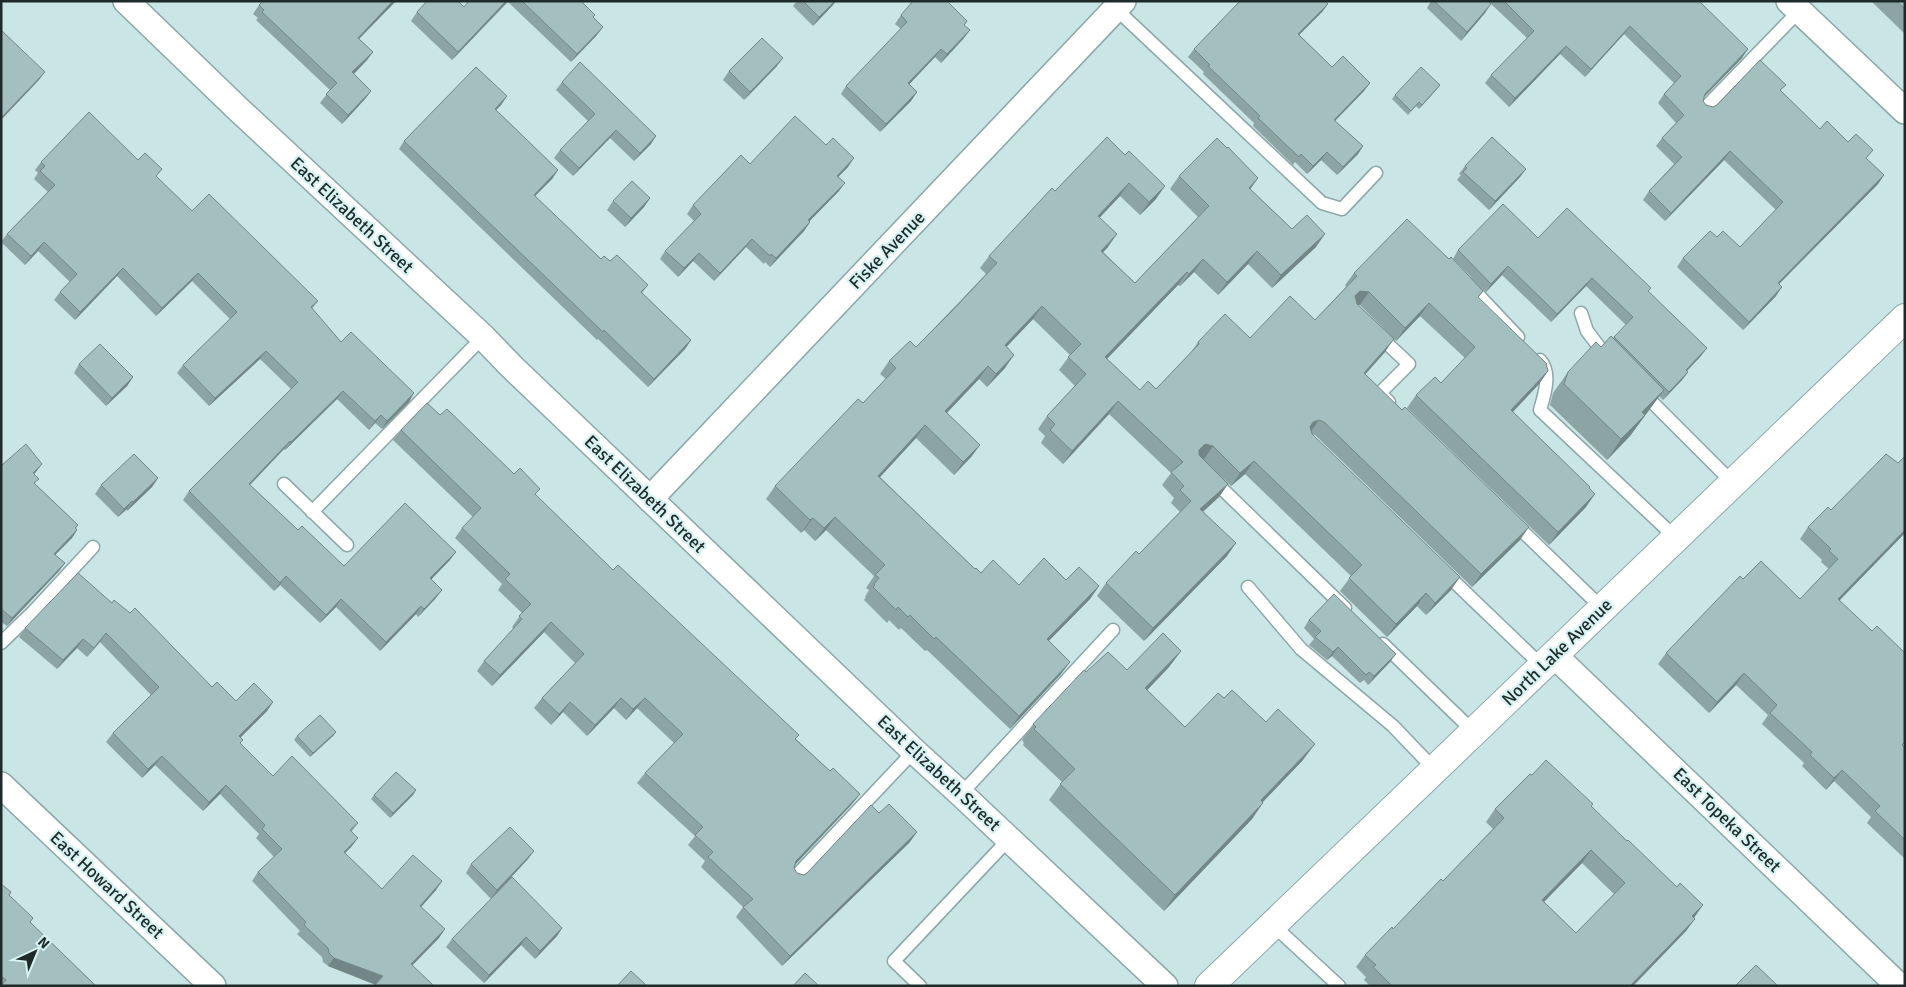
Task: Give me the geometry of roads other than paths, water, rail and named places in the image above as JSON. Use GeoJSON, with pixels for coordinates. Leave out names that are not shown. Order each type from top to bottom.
{"type":"FeatureCollection","features":[{"type":"Feature","properties":{"kind":"main road","name":"North Lake Avenue"},"geometry":{"type":"LineString","coordinates":[[1209,986],[1905,318]]}},
{"type":"Feature","properties":{"kind":"street","name":"East Elizabeth Street"},"geometry":{"type":"LineString","coordinates":[[138,5],[238,108],[483,337],[512,367],[914,751],[1165,986]]}},
{"type":"Feature","properties":{"kind":"street","name":"Fiske Avenue"},"geometry":{"type":"LineString","coordinates":[[650,499],[1120,5]]}},
{"type":"Feature","properties":{"kind":"street"},"geometry":{"type":"LineString","coordinates":[[1794,6],[1905,111]]}},
{"type":"Feature","properties":{"kind":"street","name":"East Topeka Street"},"geometry":{"type":"LineString","coordinates":[[1548,661],[1899,986]]}},
{"type":"Feature","properties":{"kind":"street","name":"East Howard Street"},"geometry":{"type":"LineString","coordinates":[[1,785],[213,986]]}},
{"type":"Feature","properties":{"kind":"lane"},"geometry":{"type":"LineString","coordinates":[[1120,5],[1322,203],[1342,209],[1376,174]]}},
{"type":"Feature","properties":{"kind":"lane"},"geometry":{"type":"LineString","coordinates":[[1705,108],[1794,6]]}},
{"type":"Feature","properties":{"kind":"lane"},"geometry":{"type":"LineString","coordinates":[[1462,279],[1544,363],[1547,385],[1540,410],[1676,538]]}},
{"type":"Feature","properties":{"kind":"lane"},"geometry":{"type":"LineString","coordinates":[[1581,313],[1587,331],[1614,364]]}},
{"type":"Feature","properties":{"kind":"lane"},"geometry":{"type":"LineString","coordinates":[[1368,324],[1409,364],[1380,392],[1401,413]]}},
{"type":"Feature","properties":{"kind":"lane"},"geometry":{"type":"LineString","coordinates":[[312,512],[483,337]]}},
{"type":"Feature","properties":{"kind":"lane"},"geometry":{"type":"LineString","coordinates":[[1635,385],[1733,483]]}},
{"type":"Feature","properties":{"kind":"lane"},"geometry":{"type":"LineString","coordinates":[[1205,472],[1354,616]]}},
{"type":"Feature","properties":{"kind":"lane"},"geometry":{"type":"LineString","coordinates":[[284,484],[347,545]]}},
{"type":"Feature","properties":{"kind":"lane"},"geometry":{"type":"LineString","coordinates":[[1502,511],[1602,608]]}},
{"type":"Feature","properties":{"kind":"lane"},"geometry":{"type":"LineString","coordinates":[[1,643],[33,612],[93,547]]}},
{"type":"Feature","properties":{"kind":"lane"},"geometry":{"type":"LineString","coordinates":[[1434,561],[1548,661]]}},
{"type":"Feature","properties":{"kind":"lane"},"geometry":{"type":"LineString","coordinates":[[1248,587],[1301,649],[1392,726],[1434,770]]}},
{"type":"Feature","properties":{"kind":"lane"},"geometry":{"type":"LineString","coordinates":[[961,794],[1113,630]]}},
{"type":"Feature","properties":{"kind":"lane"},"geometry":{"type":"LineString","coordinates":[[1375,636],[1474,732]]}},
{"type":"Feature","properties":{"kind":"lane"},"geometry":{"type":"LineString","coordinates":[[795,876],[914,751]]}},
{"type":"Feature","properties":{"kind":"lane"},"geometry":{"type":"LineString","coordinates":[[920,986],[894,961],[1009,839]]}},
{"type":"Feature","properties":{"kind":"lane"},"geometry":{"type":"LineString","coordinates":[[1273,925],[1339,986]]}}]}
